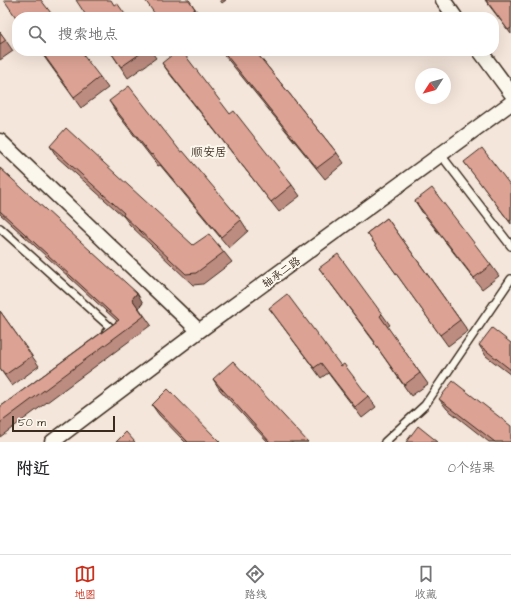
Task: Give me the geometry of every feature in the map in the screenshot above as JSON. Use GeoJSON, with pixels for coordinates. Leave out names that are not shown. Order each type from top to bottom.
{"type":"FeatureCollection","features":[{"type":"Feature","properties":{"kind":"street"},"geometry":{"type":"LineString","coordinates":[[443,0],[451,12]]}},
{"type":"Feature","properties":{"kind":"street"},"geometry":{"type":"LineString","coordinates":[[484,56],[511,93]]}},
{"type":"Feature","properties":{"kind":"street","name":"轴承二路"},"geometry":{"type":"LineString","coordinates":[[52,442],[199,331],[511,103]]}},
{"type":"Feature","properties":{"kind":"street"},"geometry":{"type":"LineString","coordinates":[[0,141],[199,331]]}},
{"type":"Feature","properties":{"kind":"lane"},"geometry":{"type":"LineString","coordinates":[[440,155],[511,246]]}},
{"type":"Feature","properties":{"kind":"lane"},"geometry":{"type":"LineString","coordinates":[[0,228],[111,328],[99,337]]}},
{"type":"Feature","properties":{"kind":"lane"},"geometry":{"type":"LineString","coordinates":[[385,442],[425,406],[511,279]]}},
{"type":"Feature","properties":{"kind":"building"},"geometry":{"type":"Polygon","coordinates":[[[4,0],[41,0],[50,12],[12,12],[4,0]]]}},
{"type":"Feature","properties":{"kind":"building"},"geometry":{"type":"Polygon","coordinates":[[[76,0],[111,0],[114,5],[117,3],[123,12],[84,12],[76,0]]]}},
{"type":"Feature","properties":{"kind":"building"},"geometry":{"type":"Polygon","coordinates":[[[145,0],[189,0],[195,9],[191,12],[153,12],[145,0]]]}},
{"type":"Feature","properties":{"kind":"building"},"geometry":{"type":"Polygon","coordinates":[[[486,0],[511,0],[511,28],[508,30],[499,18],[499,12],[495,12],[486,0]]]}},
{"type":"Feature","properties":{"kind":"building"},"geometry":{"type":"Polygon","coordinates":[[[0,32],[6,40],[0,44],[0,32]]]}},
{"type":"Feature","properties":{"kind":"building"},"geometry":{"type":"Polygon","coordinates":[[[45,56],[84,56],[100,77],[74,97],[45,56]]]}},
{"type":"Feature","properties":{"kind":"building"},"geometry":{"type":"Polygon","coordinates":[[[113,56],[137,56],[121,67],[113,56]]]}},
{"type":"Feature","properties":{"kind":"building"},"geometry":{"type":"Polygon","coordinates":[[[171,56],[186,56],[230,114],[234,111],[292,185],[271,202],[162,63],[171,56]]]}},
{"type":"Feature","properties":{"kind":"building"},"geometry":{"type":"Polygon","coordinates":[[[227,56],[259,56],[337,153],[317,168],[227,56]]]}},
{"type":"Feature","properties":{"kind":"building"},"geometry":{"type":"Polygon","coordinates":[[[129,86],[181,152],[183,151],[241,220],[221,237],[152,154],[151,155],[109,101],[129,86]]]}},
{"type":"Feature","properties":{"kind":"building"},"geometry":{"type":"Polygon","coordinates":[[[66,128],[193,245],[209,234],[224,252],[196,273],[186,274],[123,215],[124,213],[50,146],[66,128]]]}},
{"type":"Feature","properties":{"kind":"building"},"geometry":{"type":"Polygon","coordinates":[[[482,148],[511,186],[511,220],[509,221],[464,162],[482,148]]]}},
{"type":"Feature","properties":{"kind":"building"},"geometry":{"type":"Polygon","coordinates":[[[0,168],[137,293],[132,299],[144,316],[0,423],[0,407],[119,320],[0,211],[0,168]]]}},
{"type":"Feature","properties":{"kind":"building"},"geometry":{"type":"Polygon","coordinates":[[[432,188],[491,265],[474,278],[415,201],[432,188]]]}},
{"type":"Feature","properties":{"kind":"building"},"geometry":{"type":"Polygon","coordinates":[[[387,218],[460,320],[440,335],[367,233],[387,218]]]}},
{"type":"Feature","properties":{"kind":"building"},"geometry":{"type":"Polygon","coordinates":[[[338,254],[382,314],[380,316],[420,373],[404,385],[374,343],[375,342],[319,268],[338,254]]]}},
{"type":"Feature","properties":{"kind":"building"},"geometry":{"type":"Polygon","coordinates":[[[287,294],[341,366],[344,364],[368,396],[355,407],[321,363],[314,368],[269,308],[287,294]]]}},
{"type":"Feature","properties":{"kind":"building"},"geometry":{"type":"Polygon","coordinates":[[[0,311],[32,356],[5,375],[0,369],[0,311]]]}},
{"type":"Feature","properties":{"kind":"building"},"geometry":{"type":"Polygon","coordinates":[[[492,328],[511,343],[511,370],[479,345],[492,328]]]}},
{"type":"Feature","properties":{"kind":"building"},"geometry":{"type":"Polygon","coordinates":[[[233,361],[308,442],[270,442],[213,379],[233,361]]]}},
{"type":"Feature","properties":{"kind":"building"},"geometry":{"type":"Polygon","coordinates":[[[453,381],[511,426],[511,442],[495,442],[439,399],[453,381]]]}},
{"type":"Feature","properties":{"kind":"building"},"geometry":{"type":"Polygon","coordinates":[[[168,389],[220,442],[188,442],[152,405],[168,389]]]}},
{"type":"Feature","properties":{"kind":"building"},"geometry":{"type":"Polygon","coordinates":[[[418,426],[438,442],[406,442],[418,426]]]}},
{"type":"Feature","properties":{"kind":"building"},"geometry":{"type":"Polygon","coordinates":[[[126,432],[135,442],[116,442],[126,432]]]}},
{"type":"Feature","properties":{"kind":"district","name":"顺安居"},"geometry":{"type":"Point","coordinates":[209,152]}}]}
